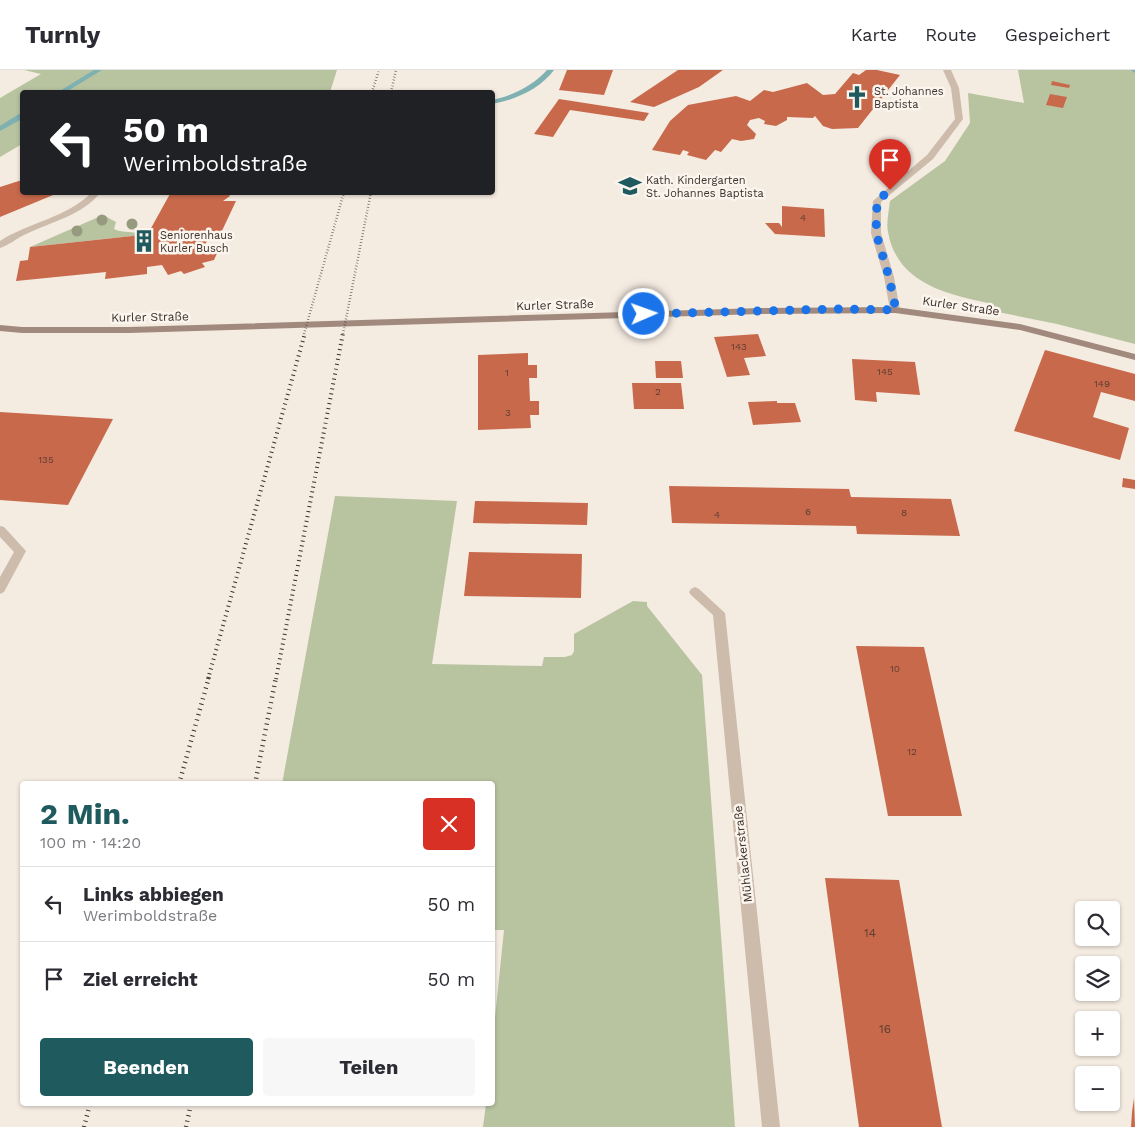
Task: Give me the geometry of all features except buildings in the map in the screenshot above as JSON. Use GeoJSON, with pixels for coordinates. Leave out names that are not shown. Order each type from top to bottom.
{"type":"FeatureCollection","features":[{"type":"Feature","properties":{"kind":"main road","name":"Kurler Straße"},"geometry":{"type":"LineString","coordinates":[[0,328],[22,330],[129,330],[761,310],[896,310],[1020,327],[1135,357]]}},
{"type":"Feature","properties":{"kind":"street"},"geometry":{"type":"LineString","coordinates":[[896,310],[889,277],[876,233],[877,201],[930,157],[959,119],[955,88],[947,70]]}},
{"type":"Feature","properties":{"kind":"street"},"geometry":{"type":"LineString","coordinates":[[0,245],[20,233],[76,209],[91,200],[95,195]]}},
{"type":"Feature","properties":{"kind":"street"},"geometry":{"type":"LineString","coordinates":[[0,530],[20,551],[0,589]]}},
{"type":"Feature","properties":{"kind":"street","name":"Mühlackerstraße"},"geometry":{"type":"LineString","coordinates":[[695,592],[719,613],[771,1127]]}},
{"type":"Feature","properties":{"kind":"green space"},"geometry":{"type":"Polygon","coordinates":[[[24,70],[337,70],[331,90],[20,90],[20,145],[0,157],[0,98],[41,74],[24,70]]]}},
{"type":"Feature","properties":{"kind":"green space"},"geometry":{"type":"Polygon","coordinates":[[[1018,70],[1135,70],[1135,344],[1057,324],[988,310],[988,303],[940,290],[913,275],[893,249],[887,228],[890,201],[945,161],[970,123],[968,93],[1024,103],[1018,70]]]}},
{"type":"Feature","properties":{"kind":"green space"},"geometry":{"type":"Polygon","coordinates":[[[103,215],[116,222],[114,229],[142,235],[30,247],[103,215]]]}},
{"type":"Feature","properties":{"kind":"green space"},"geometry":{"type":"Polygon","coordinates":[[[335,496],[457,501],[432,664],[542,666],[544,657],[572,655],[574,651],[574,634],[633,601],[647,602],[647,606],[702,675],[735,1127],[483,1127],[486,1106],[495,1106],[495,1018],[504,930],[495,930],[495,781],[283,781],[335,496]]]}},
{"type":"Feature","properties":{"kind":"waterway"},"geometry":{"type":"LineString","coordinates":[[65,90],[99,70]]}},
{"type":"Feature","properties":{"kind":"waterway"},"geometry":{"type":"LineString","coordinates":[[495,102],[533,86],[551,70]]}},
{"type":"Feature","properties":{"kind":"waterway"},"geometry":{"type":"LineString","coordinates":[[0,129],[20,117]]}},
{"type":"Feature","properties":{"kind":"railway"},"geometry":{"type":"LineString","coordinates":[[373,90],[379,70]]}},
{"type":"Feature","properties":{"kind":"railway"},"geometry":{"type":"LineString","coordinates":[[391,90],[396,70]]}},
{"type":"Feature","properties":{"kind":"railway"},"geometry":{"type":"LineString","coordinates":[[304,334],[343,195]]}},
{"type":"Feature","properties":{"kind":"railway"},"geometry":{"type":"LineString","coordinates":[[343,334],[370,195]]}},
{"type":"Feature","properties":{"kind":"railway"},"geometry":{"type":"LineString","coordinates":[[208,679],[305,333]]}},
{"type":"Feature","properties":{"kind":"railway"},"geometry":{"type":"LineString","coordinates":[[276,679],[343,333]]}},
{"type":"Feature","properties":{"kind":"railway"},"geometry":{"type":"LineString","coordinates":[[180,781],[209,677]]}},
{"type":"Feature","properties":{"kind":"railway"},"geometry":{"type":"LineString","coordinates":[[256,781],[276,677]]}},
{"type":"Feature","properties":{"kind":"railway"},"geometry":{"type":"LineString","coordinates":[[84,1127],[89,1106]]}},
{"type":"Feature","properties":{"kind":"railway"},"geometry":{"type":"LineString","coordinates":[[186,1127],[191,1106]]}},
{"type":"Feature","properties":{"kind":"place","name":"St. Johannes Baptista"},"geometry":{"type":"Point","coordinates":[857,97]}},
{"type":"Feature","properties":{"kind":"place","name":"Kath. Kindergarten St. Johannes Baptista"},"geometry":{"type":"Point","coordinates":[630,186]}},
{"type":"Feature","properties":{"kind":"place","name":"Seniorenhaus Kurler Busch"},"geometry":{"type":"Point","coordinates":[144,241]}},
{"type":"Feature","properties":{"kind":"route"},"geometry":{"type":"LineString","coordinates":[[644,314],[761,310],[896,310],[889,277],[876,233],[877,201],[890,190]]}}]}
